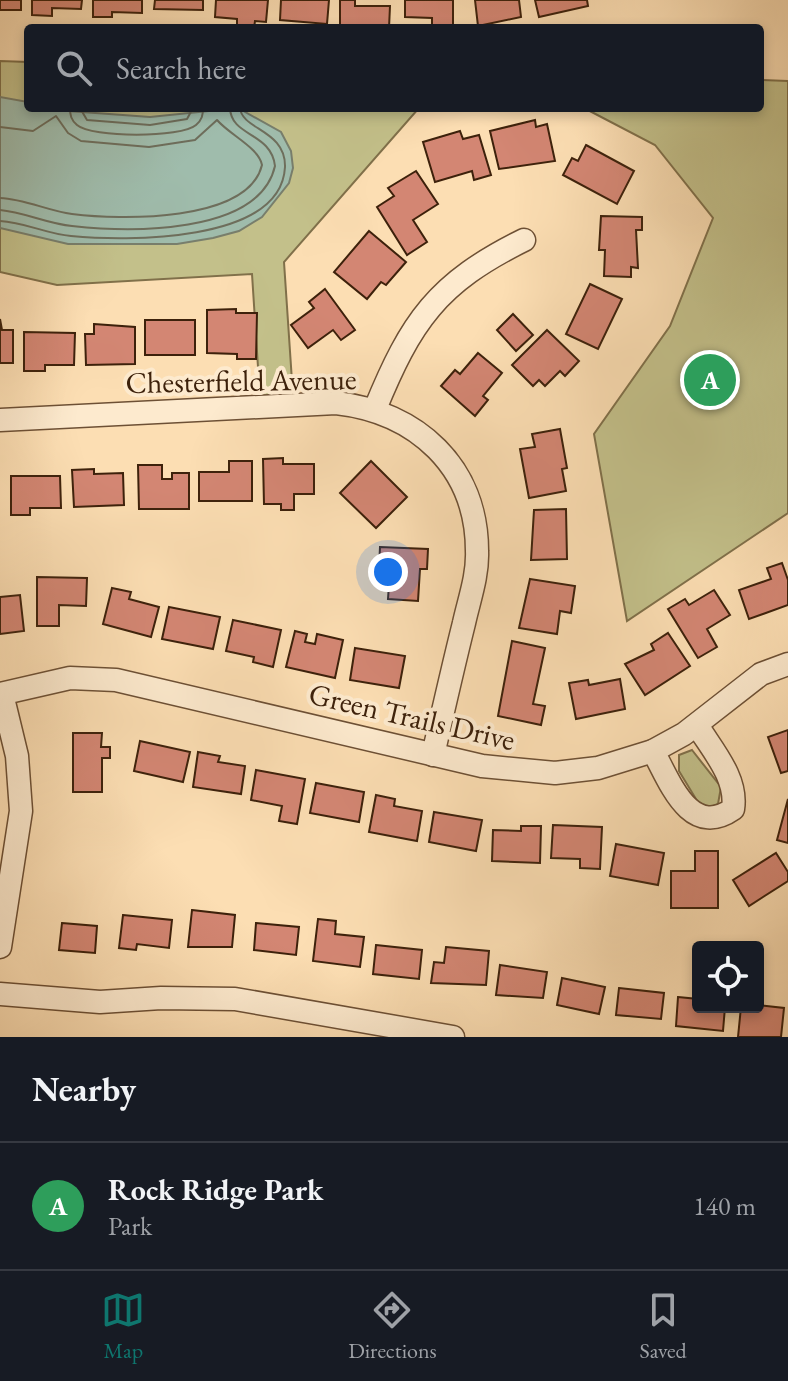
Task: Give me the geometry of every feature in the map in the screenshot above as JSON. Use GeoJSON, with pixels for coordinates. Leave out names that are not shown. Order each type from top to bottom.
{"type":"FeatureCollection","features":[{"type":"Feature","properties":{"kind":"street"},"geometry":{"type":"LineString","coordinates":[[375,409],[398,354],[422,315],[458,278],[524,240]]}},
{"type":"Feature","properties":{"kind":"street","name":"Chesterfield Avenue"},"geometry":{"type":"LineString","coordinates":[[0,420],[324,403],[375,409],[415,430],[446,458],[468,499],[477,535],[476,569],[433,755]]}},
{"type":"Feature","properties":{"kind":"street","name":"Green Trails Drive"},"geometry":{"type":"LineString","coordinates":[[1,694],[70,678],[116,680],[509,772],[555,773],[598,768],[653,751],[697,725],[761,674],[788,664]]}},
{"type":"Feature","properties":{"kind":"street"},"geometry":{"type":"LineString","coordinates":[[0,947],[21,811],[17,756],[1,694]]}},
{"type":"Feature","properties":{"kind":"street"},"geometry":{"type":"LineString","coordinates":[[653,751],[689,812],[704,818],[720,818],[733,809],[735,795],[730,778],[697,725]]}},
{"type":"Feature","properties":{"kind":"street"},"geometry":{"type":"LineString","coordinates":[[0,994],[100,1002],[161,998],[235,999],[453,1037]]}},
{"type":"Feature","properties":{"kind":"shaded area"},"geometry":{"type":"Polygon","coordinates":[[[0,61],[24,62],[24,112],[415,112],[284,262],[293,396],[260,398],[252,274],[57,285],[0,272],[0,61]]]}},
{"type":"Feature","properties":{"kind":"shaded area"},"geometry":{"type":"Polygon","coordinates":[[[764,80],[788,81],[788,513],[627,621],[594,434],[670,326],[713,218],[655,145],[592,112],[764,112],[764,80]]]}},
{"type":"Feature","properties":{"kind":"shaded area"},"geometry":{"type":"Polygon","coordinates":[[[692,750],[721,787],[718,804],[710,807],[699,804],[679,771],[679,755],[692,750]]]}},
{"type":"Feature","properties":{"kind":"water"},"geometry":{"type":"Polygon","coordinates":[[[0,97],[24,101],[24,112],[150,117],[199,112],[245,112],[281,132],[291,151],[293,168],[289,183],[262,217],[239,231],[213,238],[177,244],[68,244],[0,228],[0,97]]]}},
{"type":"Feature","properties":{"kind":"building"},"geometry":{"type":"Polygon","coordinates":[[[0,0],[21,0],[21,10],[0,10],[0,0]]]}},
{"type":"Feature","properties":{"kind":"building"},"geometry":{"type":"Polygon","coordinates":[[[32,0],[82,0],[81,9],[52,8],[52,16],[32,15],[32,0]]]}},
{"type":"Feature","properties":{"kind":"building"},"geometry":{"type":"Polygon","coordinates":[[[93,0],[142,0],[142,13],[112,12],[112,17],[93,17],[93,0]]]}},
{"type":"Feature","properties":{"kind":"building"},"geometry":{"type":"Polygon","coordinates":[[[155,0],[203,0],[203,10],[154,9],[155,0]]]}},
{"type":"Feature","properties":{"kind":"building"},"geometry":{"type":"Polygon","coordinates":[[[216,0],[268,0],[266,22],[237,24],[237,19],[215,17],[216,0]]]}},
{"type":"Feature","properties":{"kind":"building"},"geometry":{"type":"Polygon","coordinates":[[[281,0],[329,0],[327,24],[280,20],[281,0]]]}},
{"type":"Feature","properties":{"kind":"building"},"geometry":{"type":"Polygon","coordinates":[[[340,0],[355,0],[355,6],[390,6],[389,24],[340,24],[340,0]]]}},
{"type":"Feature","properties":{"kind":"building"},"geometry":{"type":"Polygon","coordinates":[[[405,0],[453,0],[453,24],[432,24],[432,18],[405,17],[405,0]]]}},
{"type":"Feature","properties":{"kind":"building"},"geometry":{"type":"Polygon","coordinates":[[[475,0],[519,0],[521,17],[478,24],[475,0]]]}},
{"type":"Feature","properties":{"kind":"building"},"geometry":{"type":"Polygon","coordinates":[[[535,0],[587,0],[588,6],[539,17],[535,0]]]}},
{"type":"Feature","properties":{"kind":"building"},"geometry":{"type":"Polygon","coordinates":[[[535,120],[536,127],[547,124],[555,161],[499,169],[490,131],[535,120]]]}},
{"type":"Feature","properties":{"kind":"building"},"geometry":{"type":"Polygon","coordinates":[[[460,131],[463,139],[479,135],[491,175],[474,180],[472,171],[435,182],[423,142],[460,131]]]}},
{"type":"Feature","properties":{"kind":"building"},"geometry":{"type":"Polygon","coordinates":[[[586,145],[634,171],[617,204],[563,175],[572,158],[578,161],[586,145]]]}},
{"type":"Feature","properties":{"kind":"building"},"geometry":{"type":"Polygon","coordinates":[[[416,171],[438,204],[413,220],[427,242],[407,255],[377,207],[394,196],[388,188],[416,171]]]}},
{"type":"Feature","properties":{"kind":"building"},"geometry":{"type":"Polygon","coordinates":[[[601,216],[642,217],[642,230],[636,230],[638,268],[631,267],[631,277],[604,276],[605,250],[599,250],[601,216]]]}},
{"type":"Feature","properties":{"kind":"building"},"geometry":{"type":"Polygon","coordinates":[[[369,231],[406,262],[386,285],[381,282],[367,299],[334,272],[369,231]]]}},
{"type":"Feature","properties":{"kind":"building"},"geometry":{"type":"Polygon","coordinates":[[[590,284],[622,299],[598,349],[566,334],[590,284]]]}},
{"type":"Feature","properties":{"kind":"building"},"geometry":{"type":"Polygon","coordinates":[[[325,289],[355,330],[341,340],[333,330],[308,348],[291,325],[314,308],[309,302],[325,289]]]}},
{"type":"Feature","properties":{"kind":"building"},"geometry":{"type":"Polygon","coordinates":[[[236,309],[236,313],[257,313],[256,359],[237,359],[237,354],[207,353],[207,310],[236,309]]]}},
{"type":"Feature","properties":{"kind":"building"},"geometry":{"type":"Polygon","coordinates":[[[513,314],[533,335],[516,351],[497,330],[513,314]]]}},
{"type":"Feature","properties":{"kind":"building"},"geometry":{"type":"Polygon","coordinates":[[[0,319],[2,330],[13,330],[13,363],[0,363],[0,319]]]}},
{"type":"Feature","properties":{"kind":"building"},"geometry":{"type":"Polygon","coordinates":[[[145,320],[195,320],[195,355],[145,355],[145,320]]]}},
{"type":"Feature","properties":{"kind":"building"},"geometry":{"type":"Polygon","coordinates":[[[94,324],[135,327],[135,364],[86,365],[85,334],[94,334],[94,324]]]}},
{"type":"Feature","properties":{"kind":"building"},"geometry":{"type":"Polygon","coordinates":[[[547,330],[579,361],[565,376],[560,371],[545,386],[539,380],[533,386],[512,365],[547,330]]]}},
{"type":"Feature","properties":{"kind":"building"},"geometry":{"type":"Polygon","coordinates":[[[24,332],[75,333],[74,365],[45,365],[45,371],[24,371],[24,332]]]}},
{"type":"Feature","properties":{"kind":"building"},"geometry":{"type":"Polygon","coordinates":[[[478,353],[502,373],[483,396],[488,400],[475,416],[441,386],[455,370],[460,374],[478,353]]]}},
{"type":"Feature","properties":{"kind":"building"},"geometry":{"type":"Polygon","coordinates":[[[560,429],[567,468],[562,469],[566,491],[529,498],[520,449],[535,447],[532,434],[560,429]]]}},
{"type":"Feature","properties":{"kind":"building"},"geometry":{"type":"Polygon","coordinates":[[[283,458],[283,464],[314,464],[314,494],[294,494],[294,510],[281,510],[281,504],[264,504],[263,459],[283,458]]]}},
{"type":"Feature","properties":{"kind":"building"},"geometry":{"type":"Polygon","coordinates":[[[229,461],[252,461],[252,501],[199,501],[199,472],[229,472],[229,461]]]}},
{"type":"Feature","properties":{"kind":"building"},"geometry":{"type":"Polygon","coordinates":[[[371,461],[407,497],[376,528],[340,493],[371,461]]]}},
{"type":"Feature","properties":{"kind":"building"},"geometry":{"type":"Polygon","coordinates":[[[138,465],[162,465],[162,479],[172,479],[172,473],[189,473],[189,509],[139,509],[138,465]]]}},
{"type":"Feature","properties":{"kind":"building"},"geometry":{"type":"Polygon","coordinates":[[[94,469],[94,474],[123,473],[124,505],[74,507],[72,470],[94,469]]]}},
{"type":"Feature","properties":{"kind":"building"},"geometry":{"type":"Polygon","coordinates":[[[11,476],[60,476],[61,508],[30,508],[30,515],[11,515],[11,476]]]}},
{"type":"Feature","properties":{"kind":"building"},"geometry":{"type":"Polygon","coordinates":[[[566,509],[567,559],[531,560],[534,510],[566,509]]]}},
{"type":"Feature","properties":{"kind":"building"},"geometry":{"type":"Polygon","coordinates":[[[380,547],[428,549],[427,569],[420,569],[418,601],[388,599],[390,569],[379,568],[380,547]]]}},
{"type":"Feature","properties":{"kind":"building"},"geometry":{"type":"Polygon","coordinates":[[[782,563],[788,580],[788,605],[749,619],[739,590],[771,579],[767,568],[782,563]]]}},
{"type":"Feature","properties":{"kind":"building"},"geometry":{"type":"Polygon","coordinates":[[[37,577],[87,578],[86,606],[59,605],[59,626],[37,626],[37,577]]]}},
{"type":"Feature","properties":{"kind":"building"},"geometry":{"type":"Polygon","coordinates":[[[530,579],[575,586],[571,613],[560,611],[557,634],[519,628],[530,579]]]}},
{"type":"Feature","properties":{"kind":"building"},"geometry":{"type":"Polygon","coordinates":[[[112,588],[131,592],[129,599],[159,607],[151,637],[103,624],[112,588]]]}},
{"type":"Feature","properties":{"kind":"building"},"geometry":{"type":"Polygon","coordinates":[[[714,590],[730,615],[707,629],[717,647],[698,658],[668,609],[685,599],[689,605],[714,590]]]}},
{"type":"Feature","properties":{"kind":"building"},"geometry":{"type":"Polygon","coordinates":[[[20,595],[24,631],[0,634],[0,597],[20,595]]]}},
{"type":"Feature","properties":{"kind":"building"},"geometry":{"type":"Polygon","coordinates":[[[169,607],[220,617],[213,649],[162,639],[169,607]]]}},
{"type":"Feature","properties":{"kind":"building"},"geometry":{"type":"Polygon","coordinates":[[[233,620],[281,630],[273,667],[253,662],[254,657],[226,651],[233,620]]]}},
{"type":"Feature","properties":{"kind":"building"},"geometry":{"type":"Polygon","coordinates":[[[295,631],[307,634],[305,642],[315,644],[317,634],[343,640],[335,678],[286,667],[295,631]]]}},
{"type":"Feature","properties":{"kind":"building"},"geometry":{"type":"Polygon","coordinates":[[[668,633],[690,666],[645,695],[625,664],[654,650],[651,644],[668,633]]]}},
{"type":"Feature","properties":{"kind":"building"},"geometry":{"type":"Polygon","coordinates":[[[512,641],[545,648],[533,704],[545,706],[541,725],[498,716],[512,641]]]}},
{"type":"Feature","properties":{"kind":"building"},"geometry":{"type":"Polygon","coordinates":[[[355,648],[405,656],[399,688],[350,680],[355,648]]]}},
{"type":"Feature","properties":{"kind":"building"},"geometry":{"type":"Polygon","coordinates":[[[620,679],[625,709],[576,719],[569,683],[588,680],[589,685],[620,679]]]}},
{"type":"Feature","properties":{"kind":"building"},"geometry":{"type":"Polygon","coordinates":[[[788,730],[788,771],[781,773],[768,737],[788,730]]]}},
{"type":"Feature","properties":{"kind":"building"},"geometry":{"type":"Polygon","coordinates":[[[73,733],[102,733],[101,747],[110,747],[110,758],[102,758],[102,792],[73,792],[73,733]]]}},
{"type":"Feature","properties":{"kind":"building"},"geometry":{"type":"Polygon","coordinates":[[[140,741],[190,752],[183,782],[134,771],[140,741]]]}},
{"type":"Feature","properties":{"kind":"building"},"geometry":{"type":"Polygon","coordinates":[[[198,752],[220,756],[218,762],[245,766],[241,794],[193,787],[198,752]]]}},
{"type":"Feature","properties":{"kind":"building"},"geometry":{"type":"Polygon","coordinates":[[[256,770],[305,779],[297,824],[279,821],[282,806],[251,800],[256,770]]]}},
{"type":"Feature","properties":{"kind":"building"},"geometry":{"type":"Polygon","coordinates":[[[316,783],[364,792],[359,822],[310,813],[316,783]]]}},
{"type":"Feature","properties":{"kind":"building"},"geometry":{"type":"Polygon","coordinates":[[[376,795],[395,799],[394,806],[422,811],[417,841],[369,832],[376,795]]]}},
{"type":"Feature","properties":{"kind":"building"},"geometry":{"type":"Polygon","coordinates":[[[788,799],[788,843],[777,840],[788,799]]]}},
{"type":"Feature","properties":{"kind":"building"},"geometry":{"type":"Polygon","coordinates":[[[434,812],[482,820],[476,851],[429,842],[434,812]]]}},
{"type":"Feature","properties":{"kind":"building"},"geometry":{"type":"Polygon","coordinates":[[[553,825],[602,827],[600,869],[580,868],[580,859],[551,858],[553,825]]]}},
{"type":"Feature","properties":{"kind":"building"},"geometry":{"type":"Polygon","coordinates":[[[521,826],[541,826],[540,863],[492,861],[493,830],[521,831],[521,826]]]}},
{"type":"Feature","properties":{"kind":"building"},"geometry":{"type":"Polygon","coordinates":[[[616,844],[664,853],[658,885],[610,876],[616,844]]]}},
{"type":"Feature","properties":{"kind":"building"},"geometry":{"type":"Polygon","coordinates":[[[695,851],[718,851],[718,908],[671,908],[671,871],[695,871],[695,851]]]}},
{"type":"Feature","properties":{"kind":"building"},"geometry":{"type":"Polygon","coordinates":[[[776,853],[788,872],[788,881],[749,906],[733,880],[776,853]]]}},
{"type":"Feature","properties":{"kind":"building"},"geometry":{"type":"Polygon","coordinates":[[[192,910],[235,915],[232,947],[188,947],[192,910]]]}},
{"type":"Feature","properties":{"kind":"building"},"geometry":{"type":"Polygon","coordinates":[[[123,915],[172,920],[169,948],[137,944],[136,950],[119,948],[123,915]]]}},
{"type":"Feature","properties":{"kind":"building"},"geometry":{"type":"Polygon","coordinates":[[[318,919],[336,921],[335,934],[364,937],[360,967],[313,961],[318,919]]]}},
{"type":"Feature","properties":{"kind":"building"},"geometry":{"type":"Polygon","coordinates":[[[62,923],[97,926],[95,953],[59,950],[62,923]]]}},
{"type":"Feature","properties":{"kind":"building"},"geometry":{"type":"Polygon","coordinates":[[[256,923],[299,927],[296,955],[254,950],[256,923]]]}},
{"type":"Feature","properties":{"kind":"building"},"geometry":{"type":"Polygon","coordinates":[[[376,945],[422,950],[419,979],[373,974],[376,945]]]}},
{"type":"Feature","properties":{"kind":"building"},"geometry":{"type":"Polygon","coordinates":[[[446,947],[489,951],[486,985],[431,983],[434,962],[444,963],[446,947]]]}},
{"type":"Feature","properties":{"kind":"building"},"geometry":{"type":"Polygon","coordinates":[[[500,965],[547,972],[543,998],[496,995],[500,965]]]}},
{"type":"Feature","properties":{"kind":"building"},"geometry":{"type":"Polygon","coordinates":[[[562,978],[605,987],[599,1014],[557,1005],[562,978]]]}},
{"type":"Feature","properties":{"kind":"building"},"geometry":{"type":"Polygon","coordinates":[[[619,988],[664,993],[661,1019],[616,1015],[619,988]]]}},
{"type":"Feature","properties":{"kind":"building"},"geometry":{"type":"Polygon","coordinates":[[[678,997],[692,998],[692,1013],[724,1013],[723,1031],[676,1026],[678,997]]]}},
{"type":"Feature","properties":{"kind":"building"},"geometry":{"type":"Polygon","coordinates":[[[764,1006],[784,1008],[781,1037],[738,1037],[740,1013],[764,1013],[764,1006]]]}},
{"type":"Feature","properties":{"kind":"place","name":"Rock Ridge Park"},"geometry":{"type":"Point","coordinates":[710,380]}}]}
